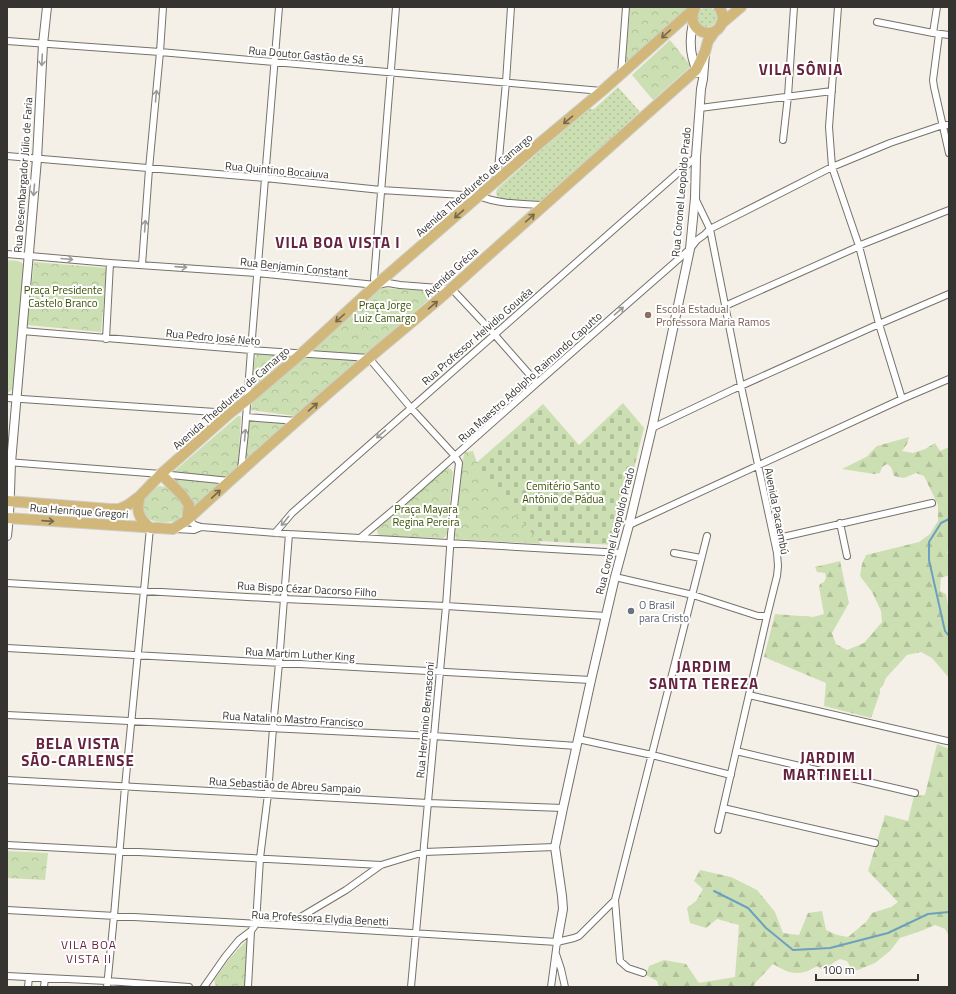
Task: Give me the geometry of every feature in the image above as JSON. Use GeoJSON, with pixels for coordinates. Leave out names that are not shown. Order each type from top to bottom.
{"type":"FeatureCollection","features":[{"type":"Feature","properties":{"kind":"main road"},"geometry":{"type":"LineString","coordinates":[[718,28],[723,16],[719,7]]}},
{"type":"Feature","properties":{"kind":"main road"},"geometry":{"type":"LineString","coordinates":[[695,8],[692,13],[692,18],[695,27],[701,32],[710,33],[718,28],[741,7]]}},
{"type":"Feature","properties":{"kind":"main road","name":"Avenida Theodureto de Camargo"},"geometry":{"type":"LineString","coordinates":[[161,474],[230,413],[301,354],[376,285],[497,180],[621,75],[695,8]]}},
{"type":"Feature","properties":{"kind":"main road","name":"Rua Coronel Leopoldo Prado"},"geometry":{"type":"LineString","coordinates":[[705,52],[708,41],[718,28]]}},
{"type":"Feature","properties":{"kind":"main road","name":"Avenida Grécia"},"geometry":{"type":"LineString","coordinates":[[187,520],[296,421],[452,289],[696,70],[705,52]]}},
{"type":"Feature","properties":{"kind":"main road"},"geometry":{"type":"LineString","coordinates":[[161,474],[182,494],[189,505],[187,520],[173,529],[150,528],[143,523],[139,516],[138,508],[140,496],[161,474]]}},
{"type":"Feature","properties":{"kind":"main road","name":"Rua Henrique Gregori"},"geometry":{"type":"LineString","coordinates":[[8,501],[110,510],[119,509],[128,505],[140,496]]}},
{"type":"Feature","properties":{"kind":"main road","name":"Rua Henrique Gregori"},"geometry":{"type":"LineString","coordinates":[[8,518],[150,528]]}},
{"type":"Feature","properties":{"kind":"street","name":"Rua Desembargador Júlio de Faria"},"geometry":{"type":"LineString","coordinates":[[7,536],[9,462],[37,159],[43,44],[47,7]]}},
{"type":"Feature","properties":{"kind":"street"},"geometry":{"type":"LineString","coordinates":[[142,265],[163,7]]}},
{"type":"Feature","properties":{"kind":"street"},"geometry":{"type":"LineString","coordinates":[[241,470],[279,7]]}},
{"type":"Feature","properties":{"kind":"street"},"geometry":{"type":"LineString","coordinates":[[376,285],[374,279],[396,7]]}},
{"type":"Feature","properties":{"kind":"street"},"geometry":{"type":"LineString","coordinates":[[497,180],[511,7]]}},
{"type":"Feature","properties":{"kind":"street"},"geometry":{"type":"LineString","coordinates":[[621,75],[626,7]]}},
{"type":"Feature","properties":{"kind":"street"},"geometry":{"type":"LineString","coordinates":[[783,140],[788,96],[794,7]]}},
{"type":"Feature","properties":{"kind":"street"},"geometry":{"type":"LineString","coordinates":[[838,7],[828,134],[832,166],[859,246],[879,324],[902,399]]}},
{"type":"Feature","properties":{"kind":"street"},"geometry":{"type":"LineString","coordinates":[[937,7],[934,87],[946,125],[949,153]]}},
{"type":"Feature","properties":{"kind":"street"},"geometry":{"type":"LineString","coordinates":[[877,22],[949,35]]}},
{"type":"Feature","properties":{"kind":"street"},"geometry":{"type":"LineString","coordinates":[[693,23],[690,47],[696,70],[703,79]]}},
{"type":"Feature","properties":{"kind":"street","name":"Rua Doutor Gastão de Sá"},"geometry":{"type":"LineString","coordinates":[[7,41],[160,52],[602,91]]}},
{"type":"Feature","properties":{"kind":"street","name":"Rua Coronel Leopoldo Prado"},"geometry":{"type":"LineString","coordinates":[[551,987],[563,909],[556,847],[563,808],[606,616],[652,428],[690,248],[705,52]]}},
{"type":"Feature","properties":{"kind":"street"},"geometry":{"type":"LineString","coordinates":[[700,108],[832,91]]}},
{"type":"Feature","properties":{"kind":"street","name":"Rua Maestro Adolpho Raimundo Caputto"},"geometry":{"type":"LineString","coordinates":[[360,538],[403,502],[710,229],[832,166],[890,143],[946,125]]}},
{"type":"Feature","properties":{"kind":"street","name":"Rua Quintino Bocaiuva"},"geometry":{"type":"LineString","coordinates":[[7,156],[265,178],[381,190],[479,196],[486,199],[505,202],[544,205]]}},
{"type":"Feature","properties":{"kind":"street","name":"Rua Professor Helvidio Gouvêa"},"geometry":{"type":"LineString","coordinates":[[275,533],[292,513],[696,157]]}},
{"type":"Feature","properties":{"kind":"street","name":"Avenida Pacaembú"},"geometry":{"type":"LineString","coordinates":[[695,198],[710,229],[741,386],[774,539],[778,566],[777,576],[718,830]]}},
{"type":"Feature","properties":{"kind":"street"},"geometry":{"type":"LineString","coordinates":[[725,306],[859,246],[949,210]]}},
{"type":"Feature","properties":{"kind":"street","name":"Rua Benjamin Constant"},"geometry":{"type":"LineString","coordinates":[[7,254],[257,273],[376,285],[388,283],[452,289]]}},
{"type":"Feature","properties":{"kind":"street"},"geometry":{"type":"LineString","coordinates":[[106,338],[110,263]]}},
{"type":"Feature","properties":{"kind":"street"},"geometry":{"type":"LineString","coordinates":[[452,289],[537,383]]}},
{"type":"Feature","properties":{"kind":"street"},"geometry":{"type":"LineString","coordinates":[[652,428],[741,386],[949,294]]}},
{"type":"Feature","properties":{"kind":"street","name":"Rua Pedro José Neto"},"geometry":{"type":"LineString","coordinates":[[22,331],[301,354],[369,358]]}},
{"type":"Feature","properties":{"kind":"street"},"geometry":{"type":"LineString","coordinates":[[369,358],[411,408],[455,456]]}},
{"type":"Feature","properties":{"kind":"street"},"geometry":{"type":"LineString","coordinates":[[629,525],[902,399],[949,379]]}},
{"type":"Feature","properties":{"kind":"street"},"geometry":{"type":"LineString","coordinates":[[7,398],[230,413]]}},
{"type":"Feature","properties":{"kind":"street"},"geometry":{"type":"LineString","coordinates":[[246,417],[296,421]]}},
{"type":"Feature","properties":{"kind":"street","name":"Rua Herminio Bernasconi"},"geometry":{"type":"LineString","coordinates":[[411,987],[459,463],[455,456]]}},
{"type":"Feature","properties":{"kind":"street"},"geometry":{"type":"LineString","coordinates":[[9,462],[230,481]]}},
{"type":"Feature","properties":{"kind":"street"},"geometry":{"type":"LineString","coordinates":[[774,539],[932,503]]}},
{"type":"Feature","properties":{"kind":"street"},"geometry":{"type":"LineString","coordinates":[[187,520],[202,527],[275,533],[622,553]]}},
{"type":"Feature","properties":{"kind":"street"},"geometry":{"type":"LineString","coordinates":[[840,523],[847,556]]}},
{"type":"Feature","properties":{"kind":"street"},"geometry":{"type":"LineString","coordinates":[[173,529],[194,530],[202,527]]}},
{"type":"Feature","properties":{"kind":"street"},"geometry":{"type":"LineString","coordinates":[[107,984],[150,528]]}},
{"type":"Feature","properties":{"kind":"street"},"geometry":{"type":"LineString","coordinates":[[204,987],[239,940],[251,931],[256,924],[260,858],[268,794],[272,728],[279,663],[289,534]]}},
{"type":"Feature","properties":{"kind":"street"},"geometry":{"type":"LineString","coordinates":[[643,974],[628,968],[620,961],[615,900],[707,536]]}},
{"type":"Feature","properties":{"kind":"street"},"geometry":{"type":"LineString","coordinates":[[674,553],[701,558]]}},
{"type":"Feature","properties":{"kind":"street"},"geometry":{"type":"LineString","coordinates":[[616,577],[693,595],[758,616],[767,616]]}},
{"type":"Feature","properties":{"kind":"street","name":"Rua Bispo Cézar Dacorso Filho"},"geometry":{"type":"LineString","coordinates":[[7,583],[606,616]]}},
{"type":"Feature","properties":{"kind":"street","name":"Rua Martim Luther King"},"geometry":{"type":"LineString","coordinates":[[7,648],[592,680]]}},
{"type":"Feature","properties":{"kind":"street"},"geometry":{"type":"LineString","coordinates":[[749,695],[947,741]]}},
{"type":"Feature","properties":{"kind":"street","name":"Rua Natalino Mastro Francisco"},"geometry":{"type":"LineString","coordinates":[[7,715],[578,742],[652,755],[731,775]]}},
{"type":"Feature","properties":{"kind":"street"},"geometry":{"type":"LineString","coordinates":[[736,751],[915,793]]}},
{"type":"Feature","properties":{"kind":"street","name":"Rua Sebastião de Abreu Sampaio"},"geometry":{"type":"LineString","coordinates":[[7,780],[428,803],[563,808]]}},
{"type":"Feature","properties":{"kind":"street"},"geometry":{"type":"LineString","coordinates":[[723,808],[875,843]]}},
{"type":"Feature","properties":{"kind":"street"},"geometry":{"type":"LineString","coordinates":[[7,845],[382,865]]}},
{"type":"Feature","properties":{"kind":"street"},"geometry":{"type":"LineString","coordinates":[[280,925],[300,918],[346,890],[382,865],[424,852],[556,847]]}},
{"type":"Feature","properties":{"kind":"street","name":"Rua Professora Elydia Benetti"},"geometry":{"type":"LineString","coordinates":[[7,910],[557,942],[579,936],[615,900]]}},
{"type":"Feature","properties":{"kind":"street"},"geometry":{"type":"LineString","coordinates":[[248,987],[251,931]]}},
{"type":"Feature","properties":{"kind":"street"},"geometry":{"type":"LineString","coordinates":[[556,953],[565,987]]}},
{"type":"Feature","properties":{"kind":"street"},"geometry":{"type":"LineString","coordinates":[[7,976],[107,984],[189,987]]}},
{"type":"Feature","properties":{"kind":"street"},"geometry":{"type":"LineString","coordinates":[[28,987],[29,977]]}},
{"type":"Feature","properties":{"kind":"street"},"geometry":{"type":"LineString","coordinates":[[44,987],[45,978]]}},
{"type":"Feature","properties":{"kind":"green space"},"geometry":{"type":"Polygon","coordinates":[[[630,7],[692,7],[629,64],[626,62],[626,59],[630,7]]]}},
{"type":"Feature","properties":{"kind":"green space"},"geometry":{"type":"Polygon","coordinates":[[[703,7],[711,7],[717,13],[717,21],[711,27],[703,27],[697,21],[697,13],[703,7]]]}},
{"type":"Feature","properties":{"kind":"green space"},"geometry":{"type":"Polygon","coordinates":[[[670,40],[691,66],[653,100],[632,75],[670,40]]]}},
{"type":"Feature","properties":{"kind":"green space"},"geometry":{"type":"Polygon","coordinates":[[[618,87],[640,112],[624,126],[622,131],[542,203],[500,200],[496,194],[498,188],[588,109],[594,109],[618,87]]]}},
{"type":"Feature","properties":{"kind":"green space"},"geometry":{"type":"Polygon","coordinates":[[[7,260],[19,261],[24,266],[13,389],[7,393],[7,260]]]}},
{"type":"Feature","properties":{"kind":"green space","name":"Praça Presidente Castelo Branco"},"geometry":{"type":"Polygon","coordinates":[[[34,262],[107,268],[101,332],[27,325],[34,262]]]}},
{"type":"Feature","properties":{"kind":"green space","name":"Praça Jorge Luiz Camargo"},"geometry":{"type":"Polygon","coordinates":[[[381,288],[433,291],[435,294],[366,355],[318,352],[315,350],[316,346],[381,288]]]}},
{"type":"Feature","properties":{"kind":"green space"},"geometry":{"type":"Polygon","coordinates":[[[262,353],[286,357],[287,360],[249,394],[255,358],[257,354],[262,353]]]}},
{"type":"Feature","properties":{"kind":"green space"},"geometry":{"type":"Polygon","coordinates":[[[304,357],[358,361],[295,416],[251,410],[252,402],[304,357]]]}},
{"type":"Feature","properties":{"kind":"green space","name":"Cemitério Santo Antônio de Pádua"},"geometry":{"type":"Polygon","coordinates":[[[623,403],[644,428],[615,545],[538,541],[474,465],[543,404],[579,445],[623,403]]]}},
{"type":"Feature","properties":{"kind":"green space"},"geometry":{"type":"Polygon","coordinates":[[[238,416],[241,417],[238,467],[228,478],[172,473],[238,416]]]}},
{"type":"Feature","properties":{"kind":"green space"},"geometry":{"type":"Polygon","coordinates":[[[249,421],[288,423],[245,464],[249,421]]]}},
{"type":"Feature","properties":{"kind":"green space"},"geometry":{"type":"Polygon","coordinates":[[[909,437],[907,444],[902,451],[913,453],[925,449],[935,443],[940,451],[949,447],[949,548],[947,553],[949,554],[949,575],[941,578],[940,591],[946,594],[949,610],[949,678],[932,658],[921,652],[907,655],[886,678],[880,689],[871,718],[824,706],[826,683],[764,657],[775,614],[813,617],[824,614],[819,587],[826,578],[825,573],[817,572],[815,567],[840,561],[849,603],[832,633],[836,644],[847,650],[864,643],[882,622],[881,611],[872,592],[860,576],[862,564],[866,555],[919,542],[930,534],[938,521],[938,505],[924,476],[916,473],[904,478],[894,476],[891,467],[887,464],[882,467],[880,473],[874,474],[842,469],[868,456],[877,446],[909,437]]]}},
{"type":"Feature","properties":{"kind":"green space"},"geometry":{"type":"Polygon","coordinates":[[[473,451],[477,463],[475,465],[541,544],[456,539],[455,536],[463,458],[465,452],[473,451]]]}},
{"type":"Feature","properties":{"kind":"green space","name":"Praça Mayara Regina Pereira"},"geometry":{"type":"Polygon","coordinates":[[[446,467],[451,469],[453,472],[446,536],[443,538],[381,536],[377,531],[378,527],[446,467]]]}},
{"type":"Feature","properties":{"kind":"green space"},"geometry":{"type":"Polygon","coordinates":[[[170,476],[224,482],[194,511],[189,496],[170,476]]]}},
{"type":"Feature","properties":{"kind":"green space"},"geometry":{"type":"Polygon","coordinates":[[[159,486],[172,490],[182,503],[184,508],[177,521],[163,522],[150,520],[143,512],[142,505],[144,498],[149,492],[159,486]]]}},
{"type":"Feature","properties":{"kind":"green space"},"geometry":{"type":"Polygon","coordinates":[[[937,744],[949,749],[949,936],[945,929],[935,925],[900,938],[890,951],[875,963],[858,970],[852,970],[847,961],[840,959],[833,963],[828,969],[821,969],[817,966],[801,973],[788,972],[773,964],[753,987],[659,987],[657,981],[646,975],[649,966],[664,960],[686,964],[699,983],[735,977],[739,925],[717,919],[706,928],[690,923],[687,908],[696,901],[703,889],[694,881],[700,870],[731,877],[757,890],[775,912],[783,933],[799,935],[808,913],[822,911],[826,930],[837,935],[848,937],[866,922],[872,913],[891,907],[898,902],[868,871],[885,815],[908,821],[914,796],[925,795],[937,744]]]}},
{"type":"Feature","properties":{"kind":"green space"},"geometry":{"type":"Polygon","coordinates":[[[7,851],[48,853],[45,880],[7,878],[7,851]]]}},
{"type":"Feature","properties":{"kind":"green space"},"geometry":{"type":"Polygon","coordinates":[[[247,940],[249,943],[246,987],[216,987],[214,980],[230,958],[247,940]]]}},
{"type":"Feature","properties":{"kind":"waterway"},"geometry":{"type":"LineString","coordinates":[[949,519],[941,523],[929,542],[929,560],[945,631],[949,636]]}},
{"type":"Feature","properties":{"kind":"waterway"},"geometry":{"type":"LineString","coordinates":[[714,891],[748,908],[766,928],[793,950],[830,948],[888,933],[928,914],[949,912]]}},
{"type":"Feature","properties":{"kind":"place","name":"Escola Estadual Professora Maria Ramos"},"geometry":{"type":"Point","coordinates":[648,315]}},
{"type":"Feature","properties":{"kind":"place","name":"O Brasil para Cristo"},"geometry":{"type":"Point","coordinates":[631,611]}},
{"type":"Feature","properties":{"kind":"district","name":"VILA SÔNIA"},"geometry":{"type":"Point","coordinates":[801,69]}},
{"type":"Feature","properties":{"kind":"district","name":"VILA BOA VISTA I"},"geometry":{"type":"Point","coordinates":[338,242]}},
{"type":"Feature","properties":{"kind":"district","name":"JARDIM SANTA TEREZA"},"geometry":{"type":"Point","coordinates":[704,674]}},
{"type":"Feature","properties":{"kind":"district","name":"BELA VISTA SÃO-CARLENSE"},"geometry":{"type":"Point","coordinates":[78,752]}},
{"type":"Feature","properties":{"kind":"district","name":"JARDIM MARTINELLI"},"geometry":{"type":"Point","coordinates":[828,766]}},
{"type":"Feature","properties":{"kind":"district","name":"VILA BOA VISTA II"},"geometry":{"type":"Point","coordinates":[89,951]}}]}
